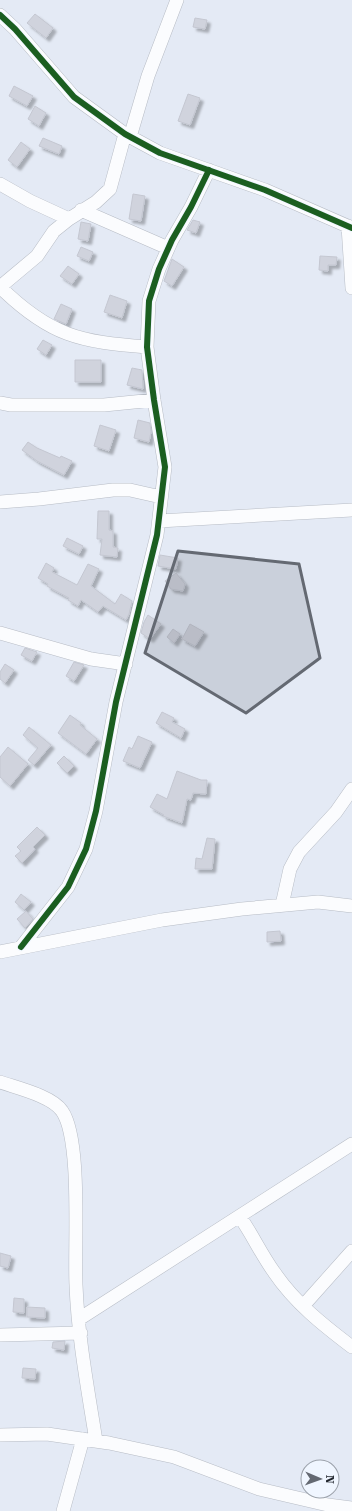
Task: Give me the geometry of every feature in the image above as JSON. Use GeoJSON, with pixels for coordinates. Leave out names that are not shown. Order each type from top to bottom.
{"type":"FeatureCollection","features":[{"type":"Feature","properties":{"kind":"street"},"geometry":{"type":"LineString","coordinates":[[147,347],[87,340],[61,332],[31,315],[0,287],[37,256],[54,231],[81,210],[96,202],[110,189],[148,76],[177,0]]}},
{"type":"Feature","properties":{"kind":"street"},"geometry":{"type":"LineString","coordinates":[[0,15],[15,29],[74,97],[128,136],[160,153],[265,190],[350,227],[352,288]]}},
{"type":"Feature","properties":{"kind":"street"},"geometry":{"type":"LineString","coordinates":[[21,947],[68,887],[86,849],[96,811],[116,702],[157,535],[165,466],[147,347],[149,302],[168,248],[209,170]]}},
{"type":"Feature","properties":{"kind":"street"},"geometry":{"type":"LineString","coordinates":[[0,184],[30,201],[69,219]]}},
{"type":"Feature","properties":{"kind":"street"},"geometry":{"type":"LineString","coordinates":[[81,210],[168,248]]}},
{"type":"Feature","properties":{"kind":"street"},"geometry":{"type":"LineString","coordinates":[[0,403],[11,406],[104,405],[154,400]]}},
{"type":"Feature","properties":{"kind":"street"},"geometry":{"type":"LineString","coordinates":[[0,502],[113,490],[144,493],[161,497]]}},
{"type":"Feature","properties":{"kind":"street"},"geometry":{"type":"LineString","coordinates":[[159,520],[352,510]]}},
{"type":"Feature","properties":{"kind":"street"},"geometry":{"type":"LineString","coordinates":[[0,633],[91,659],[126,664]]}},
{"type":"Feature","properties":{"kind":"street"},"geometry":{"type":"LineString","coordinates":[[282,905],[290,869],[299,852],[336,812],[352,789]]}},
{"type":"Feature","properties":{"kind":"street"},"geometry":{"type":"LineString","coordinates":[[2,947],[21,947],[162,920],[282,905],[318,902],[352,906]]}},
{"type":"Feature","properties":{"kind":"street"},"geometry":{"type":"LineString","coordinates":[[0,1082],[50,1101],[62,1112],[69,1130],[74,1187],[76,1286],[80,1333],[96,1441]]}},
{"type":"Feature","properties":{"kind":"street"},"geometry":{"type":"LineString","coordinates":[[79,1318],[240,1217],[352,1144]]}},
{"type":"Feature","properties":{"kind":"street"},"geometry":{"type":"LineString","coordinates":[[240,1217],[255,1238],[273,1271],[290,1294],[319,1322],[352,1347]]}},
{"type":"Feature","properties":{"kind":"street"},"geometry":{"type":"LineString","coordinates":[[303,1306],[352,1251]]}},
{"type":"Feature","properties":{"kind":"street"},"geometry":{"type":"LineString","coordinates":[[0,1335],[80,1333]]}},
{"type":"Feature","properties":{"kind":"street"},"geometry":{"type":"LineString","coordinates":[[0,1435],[47,1434],[96,1441],[174,1457],[259,1489],[328,1505],[352,1508]]}},
{"type":"Feature","properties":{"kind":"street"},"geometry":{"type":"LineString","coordinates":[[63,1511],[83,1439]]}},
{"type":"Feature","properties":{"kind":"street"},"geometry":{"type":"LineString","coordinates":[[295,1497],[302,1511]]}},
{"type":"Feature","properties":{"kind":"highlighted area"},"geometry":{"type":"Polygon","coordinates":[[[178,551],[299,564],[320,658],[246,713],[145,653],[178,551]]]}},
{"type":"Feature","properties":{"kind":"building"},"geometry":{"type":"Polygon","coordinates":[[[35,14],[53,28],[46,38],[27,23],[35,14]]]}},
{"type":"Feature","properties":{"kind":"building"},"geometry":{"type":"Polygon","coordinates":[[[195,18],[207,20],[205,29],[193,27],[195,18]]]}},
{"type":"Feature","properties":{"kind":"building"},"geometry":{"type":"Polygon","coordinates":[[[14,86],[33,96],[27,106],[9,96],[14,86]]]}},
{"type":"Feature","properties":{"kind":"building"},"geometry":{"type":"Polygon","coordinates":[[[188,94],[200,98],[190,125],[178,121],[188,94]]]}},
{"type":"Feature","properties":{"kind":"building"},"geometry":{"type":"Polygon","coordinates":[[[35,106],[46,113],[39,126],[28,119],[35,106]]]}},
{"type":"Feature","properties":{"kind":"building"},"geometry":{"type":"Polygon","coordinates":[[[43,138],[62,146],[59,154],[39,146],[43,138]]]}},
{"type":"Feature","properties":{"kind":"building"},"geometry":{"type":"Polygon","coordinates":[[[21,142],[30,149],[17,167],[8,160],[21,142]]]}},
{"type":"Feature","properties":{"kind":"building"},"geometry":{"type":"Polygon","coordinates":[[[133,194],[145,196],[141,221],[129,219],[133,194]]]}},
{"type":"Feature","properties":{"kind":"building"},"geometry":{"type":"Polygon","coordinates":[[[193,220],[200,222],[196,233],[187,230],[193,220]]]}},
{"type":"Feature","properties":{"kind":"building"},"geometry":{"type":"Polygon","coordinates":[[[81,222],[91,224],[88,241],[78,239],[81,222]]]}},
{"type":"Feature","properties":{"kind":"building"},"geometry":{"type":"Polygon","coordinates":[[[81,247],[93,252],[89,261],[77,256],[81,247]]]}},
{"type":"Feature","properties":{"kind":"building"},"geometry":{"type":"Polygon","coordinates":[[[320,256],[337,257],[336,265],[328,265],[328,271],[319,270],[320,256]]]}},
{"type":"Feature","properties":{"kind":"building"},"geometry":{"type":"Polygon","coordinates":[[[172,259],[184,267],[172,286],[164,281],[172,259]]]}},
{"type":"Feature","properties":{"kind":"building"},"geometry":{"type":"Polygon","coordinates":[[[68,266],[79,274],[72,284],[60,276],[68,266]]]}},
{"type":"Feature","properties":{"kind":"building"},"geometry":{"type":"Polygon","coordinates":[[[110,295],[127,301],[122,318],[104,312],[110,295]]]}},
{"type":"Feature","properties":{"kind":"building"},"geometry":{"type":"Polygon","coordinates":[[[61,304],[72,309],[66,324],[54,319],[61,304]]]}},
{"type":"Feature","properties":{"kind":"building"},"geometry":{"type":"Polygon","coordinates":[[[43,340],[52,345],[46,355],[37,349],[43,340]]]}},
{"type":"Feature","properties":{"kind":"building"},"geometry":{"type":"Polygon","coordinates":[[[75,360],[101,360],[101,382],[75,382],[75,360]]]}},
{"type":"Feature","properties":{"kind":"building"},"geometry":{"type":"Polygon","coordinates":[[[132,368],[142,370],[143,389],[127,385],[132,368]]]}},
{"type":"Feature","properties":{"kind":"building"},"geometry":{"type":"Polygon","coordinates":[[[138,420],[150,423],[151,432],[149,442],[134,438],[138,420]]]}},
{"type":"Feature","properties":{"kind":"building"},"geometry":{"type":"Polygon","coordinates":[[[100,425],[116,430],[109,451],[94,446],[100,425]]]}},
{"type":"Feature","properties":{"kind":"building"},"geometry":{"type":"Polygon","coordinates":[[[28,442],[37,448],[60,458],[61,456],[72,461],[64,475],[37,461],[22,450],[28,442]]]}},
{"type":"Feature","properties":{"kind":"building"},"geometry":{"type":"Polygon","coordinates":[[[98,511],[109,511],[109,530],[113,531],[113,547],[118,548],[117,557],[100,555],[102,539],[97,539],[98,511]]]}},
{"type":"Feature","properties":{"kind":"building"},"geometry":{"type":"Polygon","coordinates":[[[67,538],[83,546],[79,554],[63,546],[67,538]]]}},
{"type":"Feature","properties":{"kind":"building"},"geometry":{"type":"Polygon","coordinates":[[[160,555],[178,558],[176,569],[158,566],[160,555]]]}},
{"type":"Feature","properties":{"kind":"building"},"geometry":{"type":"Polygon","coordinates":[[[46,563],[54,568],[52,572],[77,585],[88,564],[99,569],[91,586],[115,604],[121,594],[132,601],[126,620],[103,606],[98,612],[81,600],[78,606],[68,600],[69,598],[47,586],[48,584],[38,578],[46,563]]]}},
{"type":"Feature","properties":{"kind":"building"},"geometry":{"type":"Polygon","coordinates":[[[176,573],[185,584],[183,591],[171,589],[165,581],[176,573]]]}},
{"type":"Feature","properties":{"kind":"building"},"geometry":{"type":"Polygon","coordinates":[[[148,615],[161,624],[150,639],[141,633],[148,615]]]}},
{"type":"Feature","properties":{"kind":"building"},"geometry":{"type":"Polygon","coordinates":[[[190,624],[204,632],[195,646],[182,639],[190,624]]]}},
{"type":"Feature","properties":{"kind":"building"},"geometry":{"type":"Polygon","coordinates":[[[173,629],[180,634],[174,643],[167,637],[173,629]]]}},
{"type":"Feature","properties":{"kind":"building"},"geometry":{"type":"Polygon","coordinates":[[[25,648],[37,652],[32,661],[21,655],[25,648]]]}},
{"type":"Feature","properties":{"kind":"building"},"geometry":{"type":"Polygon","coordinates":[[[74,662],[84,665],[74,681],[66,676],[74,662]]]}},
{"type":"Feature","properties":{"kind":"building"},"geometry":{"type":"Polygon","coordinates":[[[5,664],[14,670],[5,683],[0,679],[0,672],[5,664]]]}},
{"type":"Feature","properties":{"kind":"building"},"geometry":{"type":"Polygon","coordinates":[[[162,712],[174,718],[172,722],[185,729],[181,738],[156,723],[162,712]]]}},
{"type":"Feature","properties":{"kind":"building"},"geometry":{"type":"Polygon","coordinates":[[[70,715],[81,723],[80,725],[97,739],[86,754],[58,733],[70,715]]]}},
{"type":"Feature","properties":{"kind":"building"},"geometry":{"type":"Polygon","coordinates":[[[29,727],[51,745],[34,765],[28,760],[38,748],[23,735],[29,727]]]}},
{"type":"Feature","properties":{"kind":"building"},"geometry":{"type":"Polygon","coordinates":[[[138,736],[152,742],[140,768],[123,761],[129,747],[132,749],[138,736]]]}},
{"type":"Feature","properties":{"kind":"building"},"geometry":{"type":"Polygon","coordinates":[[[8,747],[28,764],[10,786],[0,777],[0,757],[8,747]]]}},
{"type":"Feature","properties":{"kind":"building"},"geometry":{"type":"Polygon","coordinates":[[[64,756],[74,766],[67,773],[57,763],[64,756]]]}},
{"type":"Feature","properties":{"kind":"building"},"geometry":{"type":"Polygon","coordinates":[[[177,771],[201,780],[207,780],[206,794],[193,793],[191,800],[187,799],[182,823],[163,816],[164,815],[150,807],[157,794],[167,799],[177,771]]]}},
{"type":"Feature","properties":{"kind":"building"},"geometry":{"type":"Polygon","coordinates":[[[37,827],[45,835],[33,847],[35,849],[22,863],[15,856],[21,851],[17,847],[37,827]]]}},
{"type":"Feature","properties":{"kind":"building"},"geometry":{"type":"Polygon","coordinates":[[[207,838],[215,839],[212,869],[195,869],[196,858],[202,859],[207,838]]]}},
{"type":"Feature","properties":{"kind":"building"},"geometry":{"type":"Polygon","coordinates":[[[21,894],[31,902],[24,910],[15,902],[21,894]]]}},
{"type":"Feature","properties":{"kind":"building"},"geometry":{"type":"Polygon","coordinates":[[[26,911],[33,919],[25,928],[17,919],[26,911]]]}},
{"type":"Feature","properties":{"kind":"building"},"geometry":{"type":"Polygon","coordinates":[[[280,931],[281,941],[267,942],[267,932],[280,931]]]}},
{"type":"Feature","properties":{"kind":"building"},"geometry":{"type":"Polygon","coordinates":[[[0,1253],[11,1256],[8,1268],[0,1266],[0,1253]]]}},
{"type":"Feature","properties":{"kind":"building"},"geometry":{"type":"Polygon","coordinates":[[[14,1298],[24,1299],[24,1313],[13,1312],[14,1298]]]}},
{"type":"Feature","properties":{"kind":"building"},"geometry":{"type":"Polygon","coordinates":[[[27,1307],[45,1308],[45,1318],[27,1317],[27,1307]]]}},
{"type":"Feature","properties":{"kind":"building"},"geometry":{"type":"Polygon","coordinates":[[[65,1341],[64,1350],[52,1348],[53,1342],[65,1341]]]}},
{"type":"Feature","properties":{"kind":"building"},"geometry":{"type":"Polygon","coordinates":[[[23,1368],[36,1369],[35,1379],[22,1378],[23,1368]]]}},
{"type":"Feature","properties":{"kind":"cycle path"},"geometry":{"type":"LineString","coordinates":[[0,15],[15,29],[74,97],[125,134],[160,153],[265,190],[352,228]]}},
{"type":"Feature","properties":{"kind":"cycle path"},"geometry":{"type":"LineString","coordinates":[[21,947],[68,887],[86,849],[96,811],[116,702],[157,535],[165,467],[147,347],[149,301],[159,269],[172,240],[191,207],[209,170]]}}]}
